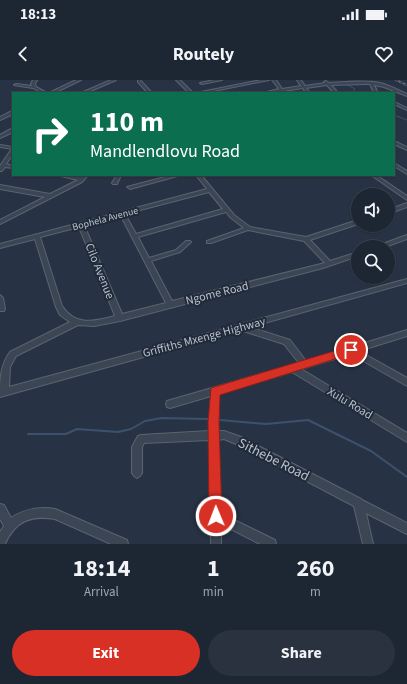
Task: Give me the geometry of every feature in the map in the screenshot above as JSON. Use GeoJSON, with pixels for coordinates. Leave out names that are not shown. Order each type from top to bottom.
{"type":"FeatureCollection","features":[{"type":"Feature","properties":{"kind":"street"},"geometry":{"type":"LineString","coordinates":[[34,86],[35,80]]}},
{"type":"Feature","properties":{"kind":"street"},"geometry":{"type":"LineString","coordinates":[[53,92],[79,80]]}},
{"type":"Feature","properties":{"kind":"street"},"geometry":{"type":"LineString","coordinates":[[85,92],[114,80]]}},
{"type":"Feature","properties":{"kind":"street"},"geometry":{"type":"LineString","coordinates":[[138,80],[145,80]]}},
{"type":"Feature","properties":{"kind":"street"},"geometry":{"type":"LineString","coordinates":[[138,80],[149,92]]}},
{"type":"Feature","properties":{"kind":"street"},"geometry":{"type":"LineString","coordinates":[[178,80],[190,92]]}},
{"type":"Feature","properties":{"kind":"street"},"geometry":{"type":"LineString","coordinates":[[202,83],[220,80]]}},
{"type":"Feature","properties":{"kind":"street"},"geometry":{"type":"LineString","coordinates":[[202,92],[250,81],[267,80]]}},
{"type":"Feature","properties":{"kind":"street"},"geometry":{"type":"LineString","coordinates":[[274,80],[281,90]]}},
{"type":"Feature","properties":{"kind":"street"},"geometry":{"type":"LineString","coordinates":[[299,80],[307,92]]}},
{"type":"Feature","properties":{"kind":"street"},"geometry":{"type":"LineString","coordinates":[[324,80],[335,92]]}},
{"type":"Feature","properties":{"kind":"street"},"geometry":{"type":"LineString","coordinates":[[270,92],[303,86],[370,83],[381,85],[407,95]]}},
{"type":"Feature","properties":{"kind":"street"},"geometry":{"type":"LineString","coordinates":[[370,83],[375,92]]}},
{"type":"Feature","properties":{"kind":"street"},"geometry":{"type":"LineString","coordinates":[[16,85],[34,86],[43,92]]}},
{"type":"Feature","properties":{"kind":"street"},"geometry":{"type":"LineString","coordinates":[[88,90],[94,92]]}},
{"type":"Feature","properties":{"kind":"street"},"geometry":{"type":"LineString","coordinates":[[395,103],[407,109]]}},
{"type":"Feature","properties":{"kind":"street"},"geometry":{"type":"LineString","coordinates":[[0,118],[12,112]]}},
{"type":"Feature","properties":{"kind":"street"},"geometry":{"type":"LineString","coordinates":[[0,137],[12,131]]}},
{"type":"Feature","properties":{"kind":"street"},"geometry":{"type":"LineString","coordinates":[[395,143],[407,150]]}},
{"type":"Feature","properties":{"kind":"street"},"geometry":{"type":"LineString","coordinates":[[0,146],[12,148]]}},
{"type":"Feature","properties":{"kind":"street"},"geometry":{"type":"LineString","coordinates":[[0,170],[12,153]]}},
{"type":"Feature","properties":{"kind":"street"},"geometry":{"type":"LineString","coordinates":[[4,165],[12,167]]}},
{"type":"Feature","properties":{"kind":"street"},"geometry":{"type":"LineString","coordinates":[[395,165],[407,173]]}},
{"type":"Feature","properties":{"kind":"street"},"geometry":{"type":"LineString","coordinates":[[72,176],[84,177]]}},
{"type":"Feature","properties":{"kind":"street"},"geometry":{"type":"LineString","coordinates":[[115,183],[118,176]]}},
{"type":"Feature","properties":{"kind":"street"},"geometry":{"type":"LineString","coordinates":[[130,187],[175,176]]}},
{"type":"Feature","properties":{"kind":"street"},"geometry":{"type":"LineString","coordinates":[[199,176],[226,210],[238,222],[248,228],[306,239],[351,224]]}},
{"type":"Feature","properties":{"kind":"street"},"geometry":{"type":"LineString","coordinates":[[374,176],[407,198]]}},
{"type":"Feature","properties":{"kind":"street"},"geometry":{"type":"LineString","coordinates":[[0,222],[84,177]]}},
{"type":"Feature","properties":{"kind":"street"},"geometry":{"type":"LineString","coordinates":[[0,187],[50,196]]}},
{"type":"Feature","properties":{"kind":"street","name":"Bophela Avenue"},"geometry":{"type":"LineString","coordinates":[[0,246],[210,190]]}},
{"type":"Feature","properties":{"kind":"street"},"geometry":{"type":"LineString","coordinates":[[395,209],[407,205]]}},
{"type":"Feature","properties":{"kind":"street"},"geometry":{"type":"LineString","coordinates":[[135,236],[226,210]]}},
{"type":"Feature","properties":{"kind":"street"},"geometry":{"type":"LineString","coordinates":[[122,213],[170,304]]}},
{"type":"Feature","properties":{"kind":"street","name":"Cilo Avenue"},"geometry":{"type":"LineString","coordinates":[[81,224],[120,318]]}},
{"type":"Feature","properties":{"kind":"street"},"geometry":{"type":"LineString","coordinates":[[209,242],[248,228]]}},
{"type":"Feature","properties":{"kind":"street"},"geometry":{"type":"LineString","coordinates":[[37,236],[58,307],[63,315],[75,323]]}},
{"type":"Feature","properties":{"kind":"street"},"geometry":{"type":"LineString","coordinates":[[395,241],[407,237]]}},
{"type":"Feature","properties":{"kind":"street"},"geometry":{"type":"LineString","coordinates":[[306,239],[329,264]]}},
{"type":"Feature","properties":{"kind":"street"},"geometry":{"type":"LineString","coordinates":[[148,260],[178,251],[188,242]]}},
{"type":"Feature","properties":{"kind":"street","name":"Ngome Road"},"geometry":{"type":"LineString","coordinates":[[2,393],[5,368],[8,360],[13,354],[75,323],[88,324],[120,318],[329,264],[351,256]]}},
{"type":"Feature","properties":{"kind":"street","name":"Griffiths Mxenge Highway"},"geometry":{"type":"LineString","coordinates":[[2,393],[407,281]]}},
{"type":"Feature","properties":{"kind":"street"},"geometry":{"type":"LineString","coordinates":[[0,298],[2,309]]}},
{"type":"Feature","properties":{"kind":"street"},"geometry":{"type":"LineString","coordinates":[[240,327],[287,342],[305,365]]}},
{"type":"Feature","properties":{"kind":"street"},"geometry":{"type":"LineString","coordinates":[[170,404],[215,392],[407,333]]}},
{"type":"Feature","properties":{"kind":"street"},"geometry":{"type":"LineString","coordinates":[[351,350],[407,382]]}},
{"type":"Feature","properties":{"kind":"street","name":"Xulu Road"},"geometry":{"type":"LineString","coordinates":[[293,368],[407,438]]}},
{"type":"Feature","properties":{"kind":"street"},"geometry":{"type":"LineString","coordinates":[[215,392],[214,436],[216,544]]}},
{"type":"Feature","properties":{"kind":"street","name":"Sithebe Road"},"geometry":{"type":"LineString","coordinates":[[137,473],[137,447],[141,440],[224,435],[238,440],[407,529]]}},
{"type":"Feature","properties":{"kind":"street"},"geometry":{"type":"LineString","coordinates":[[358,502],[368,544]]}},
{"type":"Feature","properties":{"kind":"street"},"geometry":{"type":"LineString","coordinates":[[0,509],[10,527]]}},
{"type":"Feature","properties":{"kind":"street"},"geometry":{"type":"LineString","coordinates":[[0,544],[10,527],[21,516],[32,512],[44,511],[55,514],[123,544]]}},
{"type":"Feature","properties":{"kind":"street"},"geometry":{"type":"LineString","coordinates":[[216,516],[270,544]]}},
{"type":"Feature","properties":{"kind":"waterway"},"geometry":{"type":"LineString","coordinates":[[346,84],[355,89],[353,92]]}},
{"type":"Feature","properties":{"kind":"waterway"},"geometry":{"type":"LineString","coordinates":[[395,115],[407,120]]}},
{"type":"Feature","properties":{"kind":"waterway"},"geometry":{"type":"LineString","coordinates":[[28,434],[66,434],[77,429],[118,432],[131,429],[145,421],[162,418],[208,419]]}},
{"type":"Feature","properties":{"kind":"waterway"},"geometry":{"type":"LineString","coordinates":[[220,420],[266,424],[308,420],[371,451],[407,477]]}},
{"type":"Feature","properties":{"kind":"railway"},"geometry":{"type":"LineString","coordinates":[[396,80],[407,85]]}},
{"type":"Feature","properties":{"kind":"route"},"geometry":{"type":"LineString","coordinates":[[216,516],[213,422],[215,392],[351,350]]}}]}
